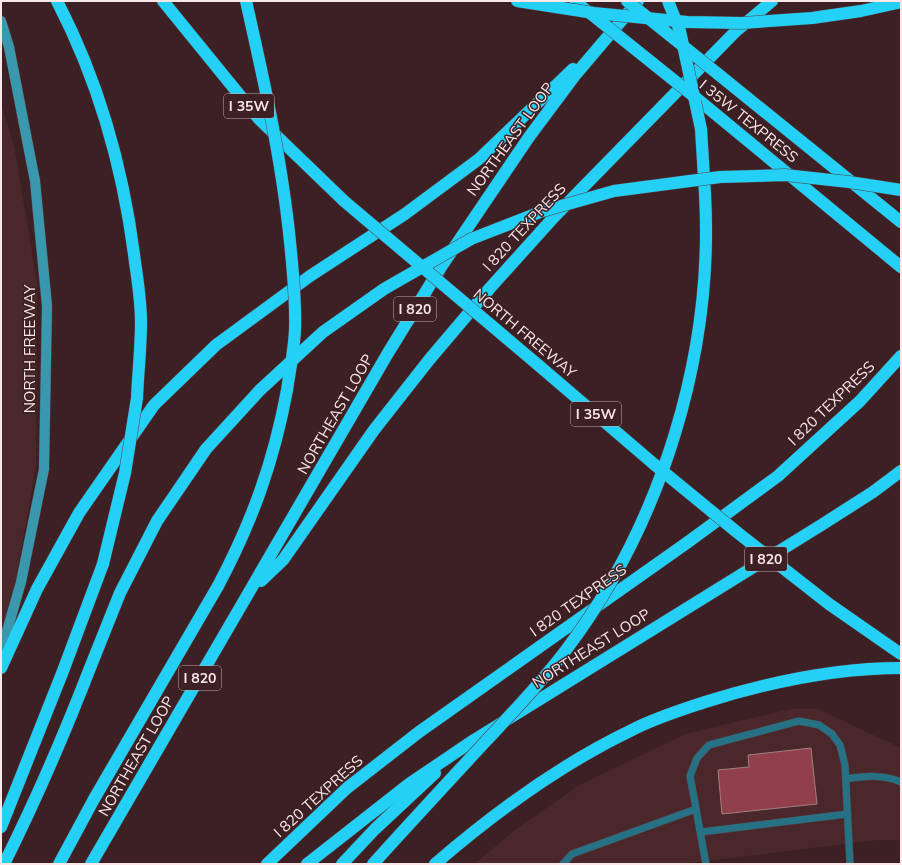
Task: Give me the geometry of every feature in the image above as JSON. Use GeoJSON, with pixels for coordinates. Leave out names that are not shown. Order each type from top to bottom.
{"type":"FeatureCollection","features":[{"type":"Feature","properties":{"kind":"highway"},"geometry":{"type":"LineString","coordinates":[[1,827],[46,716],[103,564],[125,473],[136,398],[141,322],[132,237],[125,201],[105,120],[91,76],[57,1]]}},
{"type":"Feature","properties":{"kind":"highway","name":"NORTH FREEWAY"},"geometry":{"type":"LineString","coordinates":[[163,1],[259,119],[344,201],[655,465],[738,533],[829,604],[901,654]]}},
{"type":"Feature","properties":{"kind":"highway"},"geometry":{"type":"LineString","coordinates":[[60,864],[94,799],[218,586],[249,522],[270,464],[286,395],[295,330],[293,277],[284,189],[269,102],[246,1]]}},
{"type":"Feature","properties":{"kind":"highway"},"geometry":{"type":"LineString","coordinates":[[516,1],[594,13],[687,22],[742,22],[812,18],[861,11],[901,2]]}},
{"type":"Feature","properties":{"kind":"highway","name":"I 35W TEXPRESS"},"geometry":{"type":"LineString","coordinates":[[575,1],[696,98],[901,268]]}},
{"type":"Feature","properties":{"kind":"highway","name":"I 35W TEXPRESS"},"geometry":{"type":"LineString","coordinates":[[626,1],[901,222]]}},
{"type":"Feature","properties":{"kind":"highway","name":"NORTHEAST LOOP"},"geometry":{"type":"LineString","coordinates":[[91,864],[388,353],[441,266],[529,137],[576,74],[638,1]]}},
{"type":"Feature","properties":{"kind":"highway"},"geometry":{"type":"LineString","coordinates":[[373,864],[521,704],[565,652],[590,616],[622,562],[657,486],[678,423],[687,387],[698,332],[707,262],[707,226],[701,129],[680,31],[668,1]]}},
{"type":"Feature","properties":{"kind":"highway","name":"I 820 TEXPRESS"},"geometry":{"type":"LineString","coordinates":[[251,591],[283,560],[374,430],[429,360],[490,288],[554,216],[735,32],[772,1]]}},
{"type":"Feature","properties":{"kind":"highway"},"geometry":{"type":"LineString","coordinates":[[1,668],[37,589],[79,513],[154,405],[216,345],[310,276],[405,214],[479,159],[530,109],[602,44]]}},
{"type":"Feature","properties":{"kind":"highway"},"geometry":{"type":"LineString","coordinates":[[4,864],[31,811],[60,744],[120,593],[157,521],[206,450],[260,390],[323,332],[384,289],[470,239],[543,210],[614,191],[720,177],[785,175],[849,182],[901,190]]}},
{"type":"Feature","properties":{"kind":"highway","name":"I 820 TEXPRESS"},"geometry":{"type":"LineString","coordinates":[[267,864],[347,788],[419,732],[688,542],[778,476],[860,401],[901,356]]}},
{"type":"Feature","properties":{"kind":"highway","name":"NORTHEAST LOOP"},"geometry":{"type":"LineString","coordinates":[[307,864],[409,784],[474,740],[823,524],[873,492],[901,470]]}},
{"type":"Feature","properties":{"kind":"highway"},"geometry":{"type":"LineString","coordinates":[[435,864],[518,798],[586,754],[633,729],[685,709],[753,687],[814,675],[864,668],[901,668]]}},
{"type":"Feature","properties":{"kind":"highway"},"geometry":{"type":"LineString","coordinates":[[342,864],[416,790],[474,740]]}},
{"type":"Feature","properties":{"kind":"main road","name":"NORTH FREEWAY"},"geometry":{"type":"LineString","coordinates":[[1,21],[9,47],[35,181],[47,306],[44,469],[21,582],[1,652]]}},
{"type":"Feature","properties":{"kind":"lane"},"geometry":{"type":"LineString","coordinates":[[706,864],[690,776],[697,758],[709,745],[799,721],[819,725],[832,734],[840,745],[845,765],[850,864]]}},
{"type":"Feature","properties":{"kind":"lane"},"geometry":{"type":"LineString","coordinates":[[846,779],[871,776],[889,777],[901,782]]}},
{"type":"Feature","properties":{"kind":"lane"},"geometry":{"type":"LineString","coordinates":[[562,864],[572,854],[696,809]]}},
{"type":"Feature","properties":{"kind":"lane"},"geometry":{"type":"LineString","coordinates":[[700,832],[847,814]]}},
{"type":"Feature","properties":{"kind":"shaded area"},"geometry":{"type":"Polygon","coordinates":[[[1,103],[14,146],[37,282],[36,466],[7,630],[1,646],[1,103]]]}},
{"type":"Feature","properties":{"kind":"shaded area"},"geometry":{"type":"Polygon","coordinates":[[[791,709],[818,709],[901,748],[901,840],[878,840],[683,864],[474,864],[515,830],[578,786],[685,734],[791,709]]]}},
{"type":"Feature","properties":{"kind":"building"},"geometry":{"type":"Polygon","coordinates":[[[811,748],[817,804],[722,814],[718,770],[749,767],[748,755],[811,748]]]}}]}
